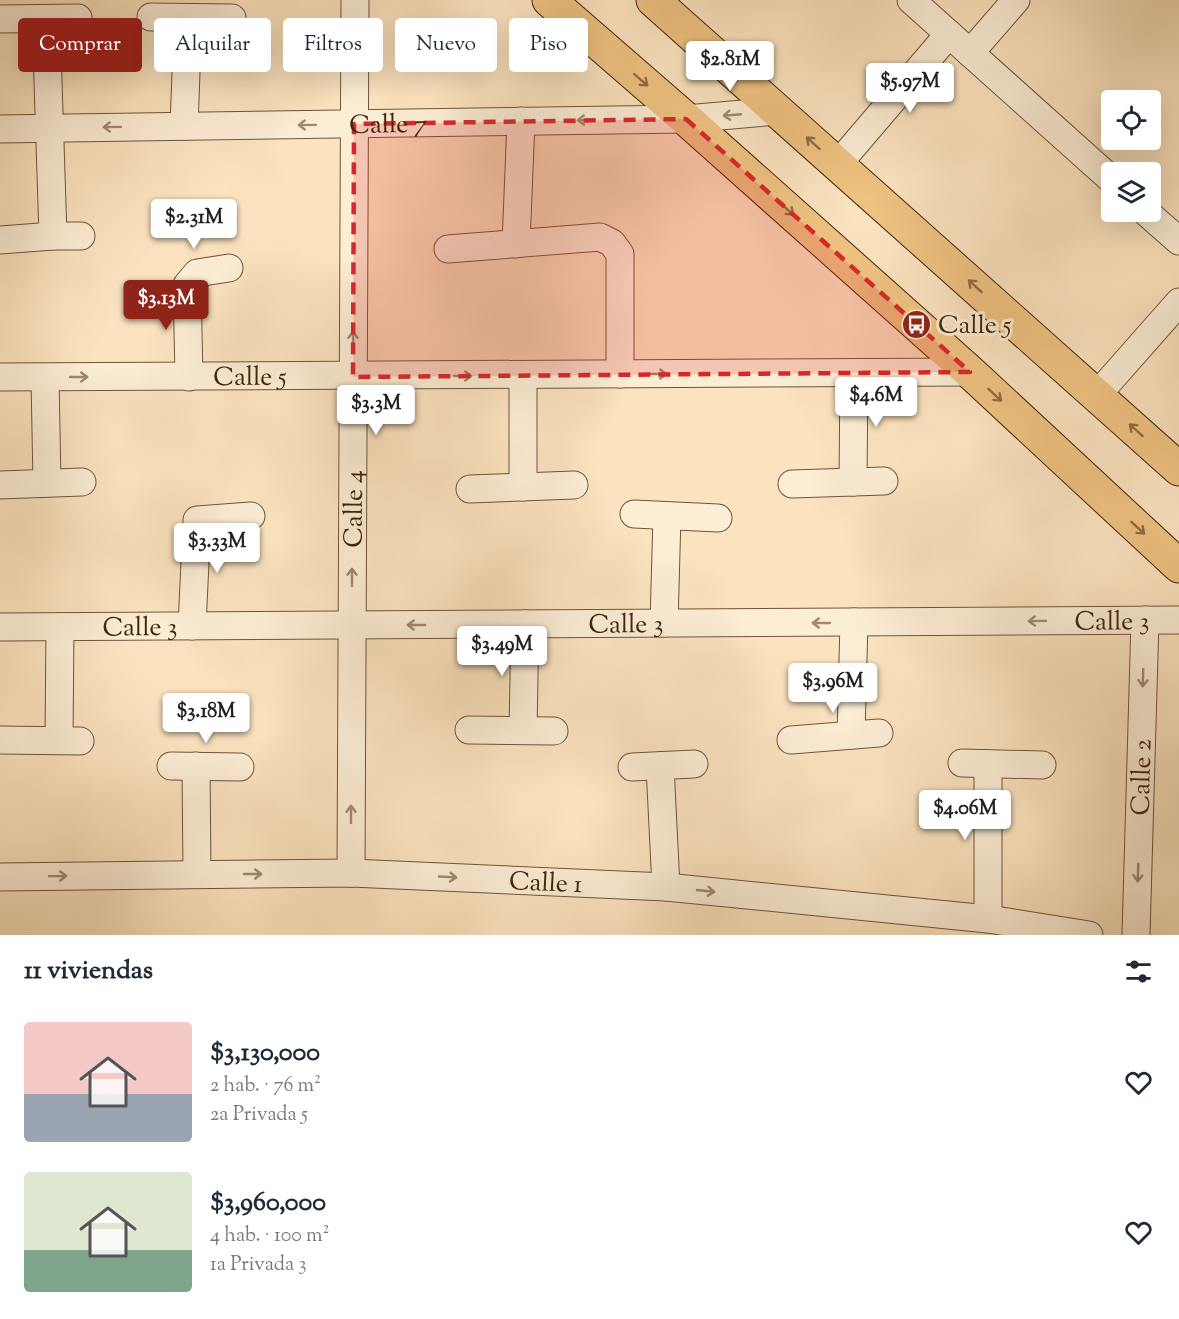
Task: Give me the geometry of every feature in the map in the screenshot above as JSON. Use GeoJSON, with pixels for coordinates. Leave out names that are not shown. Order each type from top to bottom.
{"type":"FeatureCollection","features":[{"type":"Feature","properties":{"kind":"main road"},"geometry":{"type":"LineString","coordinates":[[549,0],[970,372],[1179,566]]}},
{"type":"Feature","properties":{"kind":"main road"},"geometry":{"type":"LineString","coordinates":[[653,0],[1179,470]]}},
{"type":"Feature","properties":{"kind":"street","name":"Calle 4"},"geometry":{"type":"LineString","coordinates":[[351,873],[355,0]]}},
{"type":"Feature","properties":{"kind":"street"},"geometry":{"type":"LineString","coordinates":[[911,0],[1101,170]]}},
{"type":"Feature","properties":{"kind":"street"},"geometry":{"type":"LineString","coordinates":[[970,53],[1016,0]]}},
{"type":"Feature","properties":{"kind":"street"},"geometry":{"type":"LineString","coordinates":[[151,17],[188,18]]}},
{"type":"Feature","properties":{"kind":"street"},"geometry":{"type":"LineString","coordinates":[[0,19],[18,19]]}},
{"type":"Feature","properties":{"kind":"street"},"geometry":{"type":"LineString","coordinates":[[838,164],[949,34]]}},
{"type":"Feature","properties":{"kind":"street"},"geometry":{"type":"LineString","coordinates":[[48,72],[53,236]]}},
{"type":"Feature","properties":{"kind":"street"},"geometry":{"type":"LineString","coordinates":[[184,126],[186,72]]}},
{"type":"Feature","properties":{"kind":"street","name":"Calle 7"},"geometry":{"type":"LineString","coordinates":[[0,129],[686,119],[777,111]]}},
{"type":"Feature","properties":{"kind":"street"},"geometry":{"type":"LineString","coordinates":[[516,244],[521,121]]}},
{"type":"Feature","properties":{"kind":"street"},"geometry":{"type":"LineString","coordinates":[[1157,222],[1179,241]]}},
{"type":"Feature","properties":{"kind":"street"},"geometry":{"type":"LineString","coordinates":[[0,240],[81,236]]}},
{"type":"Feature","properties":{"kind":"street"},"geometry":{"type":"LineString","coordinates":[[448,249],[600,237],[612,243],[620,254],[620,374]]}},
{"type":"Feature","properties":{"kind":"street"},"geometry":{"type":"LineString","coordinates":[[189,377],[187,285],[197,273],[229,268]]}},
{"type":"Feature","properties":{"kind":"street"},"geometry":{"type":"LineString","coordinates":[[1097,395],[1179,302]]}},
{"type":"Feature","properties":{"kind":"street","name":"Calle 5"},"geometry":{"type":"LineString","coordinates":[[0,377],[970,372]]}},
{"type":"Feature","properties":{"kind":"street"},"geometry":{"type":"LineString","coordinates":[[853,482],[854,373]]}},
{"type":"Feature","properties":{"kind":"street"},"geometry":{"type":"LineString","coordinates":[[523,487],[524,375]]}},
{"type":"Feature","properties":{"kind":"street"},"geometry":{"type":"LineString","coordinates":[[45,378],[47,483]]}},
{"type":"Feature","properties":{"kind":"street"},"geometry":{"type":"LineString","coordinates":[[792,484],[884,481]]}},
{"type":"Feature","properties":{"kind":"street"},"geometry":{"type":"LineString","coordinates":[[0,485],[82,482]]}},
{"type":"Feature","properties":{"kind":"street"},"geometry":{"type":"LineString","coordinates":[[470,489],[574,485]]}},
{"type":"Feature","properties":{"kind":"street"},"geometry":{"type":"LineString","coordinates":[[634,514],[718,518]]}},
{"type":"Feature","properties":{"kind":"street"},"geometry":{"type":"LineString","coordinates":[[192,626],[197,520],[251,516]]}},
{"type":"Feature","properties":{"kind":"street"},"geometry":{"type":"LineString","coordinates":[[664,623],[667,516]]}},
{"type":"Feature","properties":{"kind":"street","name":"Calle 2"},"geometry":{"type":"LineString","coordinates":[[1136,935],[1145,620]]}},
{"type":"Feature","properties":{"kind":"street","name":"Calle 3"},"geometry":{"type":"LineString","coordinates":[[0,627],[1179,620]]}},
{"type":"Feature","properties":{"kind":"street"},"geometry":{"type":"LineString","coordinates":[[852,735],[854,622]]}},
{"type":"Feature","properties":{"kind":"street"},"geometry":{"type":"LineString","coordinates":[[523,730],[525,624]]}},
{"type":"Feature","properties":{"kind":"street"},"geometry":{"type":"LineString","coordinates":[[0,740],[70,741],[60,627]]}},
{"type":"Feature","properties":{"kind":"street"},"geometry":{"type":"LineString","coordinates":[[469,730],[554,730]]}},
{"type":"Feature","properties":{"kind":"street"},"geometry":{"type":"LineString","coordinates":[[791,740],[879,733]]}},
{"type":"Feature","properties":{"kind":"street"},"geometry":{"type":"LineString","coordinates":[[632,768],[694,764]]}},
{"type":"Feature","properties":{"kind":"street"},"geometry":{"type":"LineString","coordinates":[[988,919],[975,764],[1042,765]]}},
{"type":"Feature","properties":{"kind":"street"},"geometry":{"type":"LineString","coordinates":[[197,874],[183,766],[240,767]]}},
{"type":"Feature","properties":{"kind":"street"},"geometry":{"type":"LineString","coordinates":[[660,766],[666,887]]}},
{"type":"Feature","properties":{"kind":"street","name":"Calle 1"},"geometry":{"type":"LineString","coordinates":[[0,876],[351,873],[666,887],[988,919],[1089,935]]}},
{"type":"Feature","properties":{"kind":"highlighted area"},"geometry":{"type":"Polygon","coordinates":[[[686,119],[970,372],[353,377],[354,124],[686,119]]]}},
{"type":"Feature","properties":{"kind":"place","name":"Calle 5"},"geometry":{"type":"Point","coordinates":[917,324]}}]}
